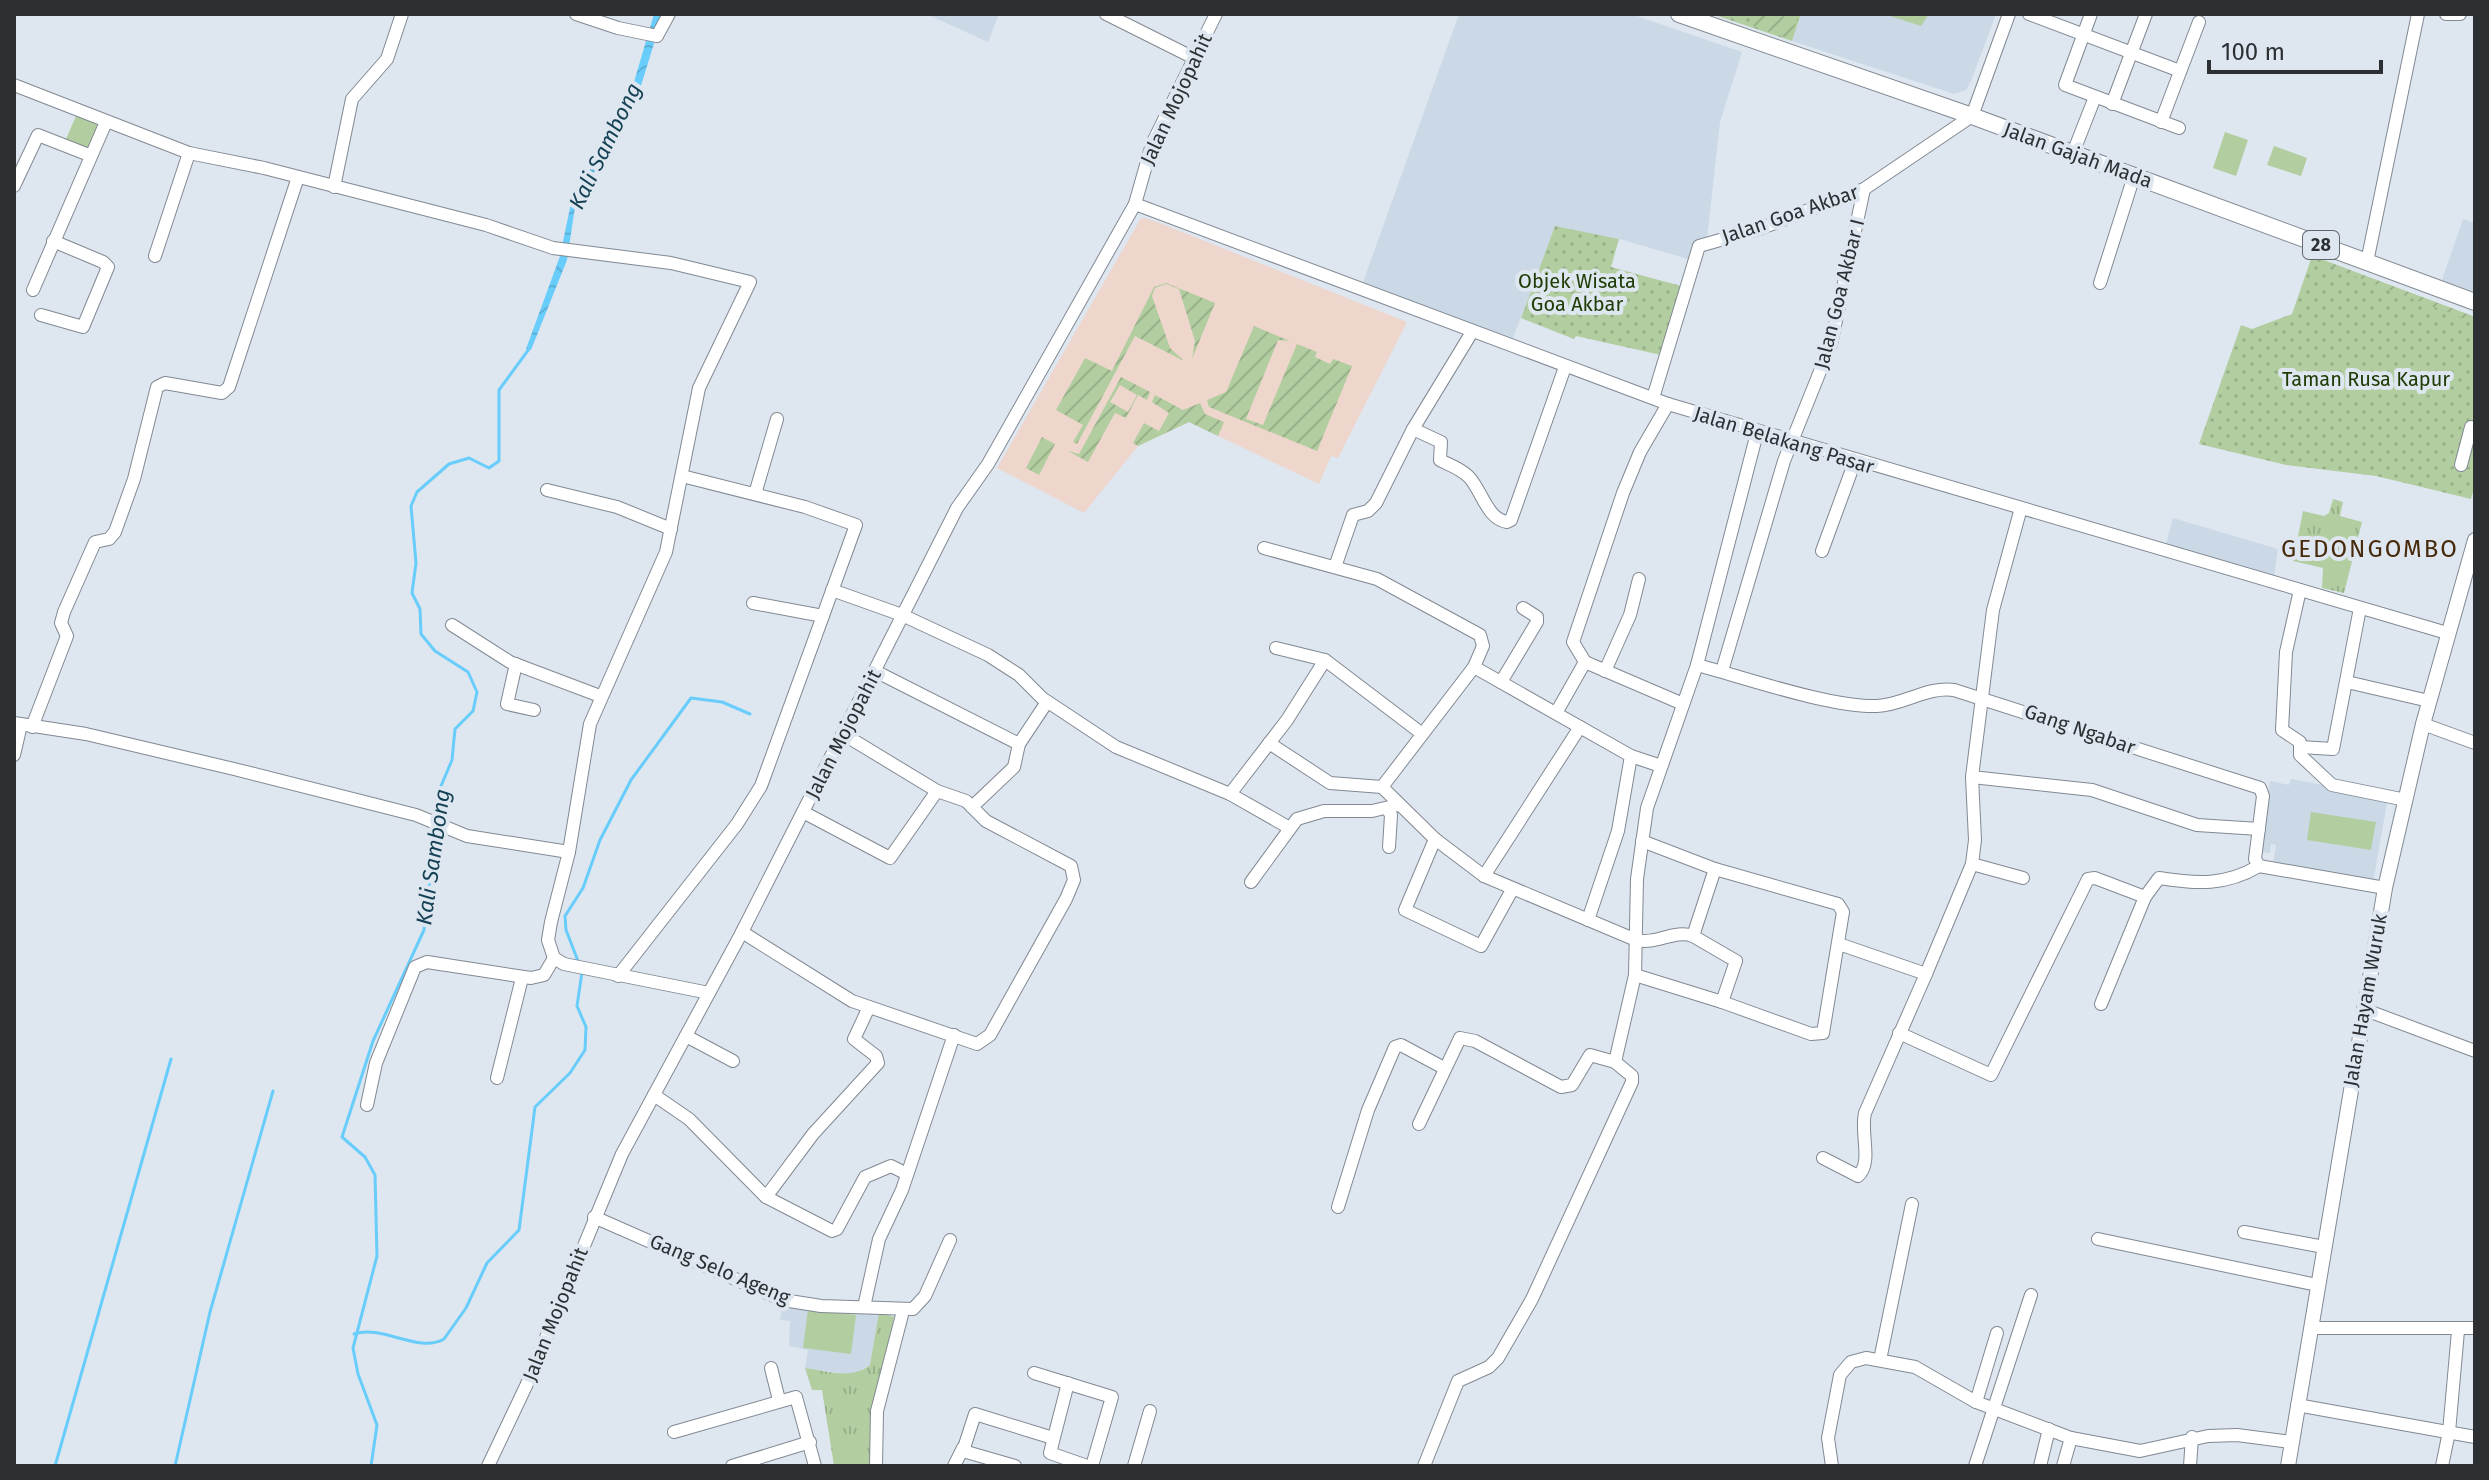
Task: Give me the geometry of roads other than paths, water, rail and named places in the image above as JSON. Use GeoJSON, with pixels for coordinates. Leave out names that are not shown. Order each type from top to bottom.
{"type":"FeatureCollection","features":[{"type":"Feature","properties":{"kind":"highway","name":"Jalan Gajah Mada"},"geometry":{"type":"LineString","coordinates":[[1679,14],[1972,116],[2475,302]]}},
{"type":"Feature","properties":{"kind":"main road","name":"Jalan Hayam Wuruk"},"geometry":{"type":"LineString","coordinates":[[2288,1466],[2385,888],[2423,724],[2447,633],[2472,563],[2475,540]]}},
{"type":"Feature","properties":{"kind":"street"},"geometry":{"type":"LineString","coordinates":[[334,187],[352,99],[387,59],[402,14]]}},
{"type":"Feature","properties":{"kind":"street"},"geometry":{"type":"LineString","coordinates":[[576,14],[657,36],[662,32],[669,14]]}},
{"type":"Feature","properties":{"kind":"street"},"geometry":{"type":"LineString","coordinates":[[1106,14],[1194,58]]}},
{"type":"Feature","properties":{"kind":"street","name":"Jalan Mojopahit"},"geometry":{"type":"LineString","coordinates":[[488,1466],[526,1386],[594,1217],[654,1095],[742,932],[957,508],[988,464],[1135,204],[1152,144],[1216,14]]}},
{"type":"Feature","properties":{"kind":"street"},"geometry":{"type":"LineString","coordinates":[[1972,116],[2009,14]]}},
{"type":"Feature","properties":{"kind":"street"},"geometry":{"type":"LineString","coordinates":[[2029,14],[2180,71]]}},
{"type":"Feature","properties":{"kind":"street"},"geometry":{"type":"LineString","coordinates":[[2091,14],[2065,78],[2067,87],[2179,128]]}},
{"type":"Feature","properties":{"kind":"street"},"geometry":{"type":"LineString","coordinates":[[2112,104],[2146,14]]}},
{"type":"Feature","properties":{"kind":"street"},"geometry":{"type":"LineString","coordinates":[[2367,262],[2418,14]]}},
{"type":"Feature","properties":{"kind":"street"},"geometry":{"type":"LineString","coordinates":[[2446,14],[2460,14]]}},
{"type":"Feature","properties":{"kind":"street"},"geometry":{"type":"LineString","coordinates":[[2161,122],[2199,22]]}},
{"type":"Feature","properties":{"kind":"street"},"geometry":{"type":"LineString","coordinates":[[14,85],[189,153],[486,225],[553,248],[691,266],[750,282],[699,388],[671,529],[659,569],[590,724],[569,852],[548,940],[559,961],[709,993]]}},
{"type":"Feature","properties":{"kind":"street"},"geometry":{"type":"LineString","coordinates":[[2073,153],[2095,97]]}},
{"type":"Feature","properties":{"kind":"street","name":"Jalan Goa Akbar"},"geometry":{"type":"LineString","coordinates":[[1653,398],[1699,246],[1759,229],[1864,189],[1972,116]]}},
{"type":"Feature","properties":{"kind":"street"},"geometry":{"type":"LineString","coordinates":[[33,290],[89,155],[106,122]]}},
{"type":"Feature","properties":{"kind":"street"},"geometry":{"type":"LineString","coordinates":[[14,186],[38,135],[89,155]]}},
{"type":"Feature","properties":{"kind":"street"},"geometry":{"type":"LineString","coordinates":[[155,256],[189,153]]}},
{"type":"Feature","properties":{"kind":"street"},"geometry":{"type":"LineString","coordinates":[[2100,283],[2134,176]]}},
{"type":"Feature","properties":{"kind":"street"},"geometry":{"type":"LineString","coordinates":[[14,755],[22,725],[67,636],[61,623],[64,612],[95,542],[109,539],[115,532],[134,479],[157,387],[165,383],[222,393],[229,387],[298,177]]}},
{"type":"Feature","properties":{"kind":"street","name":"Jalan Goa Akbar I"},"geometry":{"type":"LineString","coordinates":[[1722,671],[1784,461],[1831,344],[1864,189]]}},
{"type":"Feature","properties":{"kind":"street","name":"Jalan Belakang Pasar"},"geometry":{"type":"LineString","coordinates":[[1135,204],[1668,404],[1757,433],[2447,633]]}},
{"type":"Feature","properties":{"kind":"street"},"geometry":{"type":"LineString","coordinates":[[41,315],[83,327],[108,267],[53,241]]}},
{"type":"Feature","properties":{"kind":"street"},"geometry":{"type":"LineString","coordinates":[[1335,567],[1353,515],[1368,511],[1376,503],[1413,429],[1472,332]]}},
{"type":"Feature","properties":{"kind":"street"},"geometry":{"type":"LineString","coordinates":[[1413,429],[1441,442],[1440,460],[1459,467],[1471,479],[1492,513],[1507,522],[1511,520],[1565,367]]}},
{"type":"Feature","properties":{"kind":"street"},"geometry":{"type":"LineString","coordinates":[[1668,404],[1640,452],[1623,493],[1573,642],[1585,662],[1683,704]]}},
{"type":"Feature","properties":{"kind":"street"},"geometry":{"type":"LineString","coordinates":[[755,494],[777,419]]}},
{"type":"Feature","properties":{"kind":"street"},"geometry":{"type":"LineString","coordinates":[[2461,465],[2471,427]]}},
{"type":"Feature","properties":{"kind":"street"},"geometry":{"type":"LineString","coordinates":[[1615,1062],[1635,975],[1642,841],[1661,766],[1697,665],[1757,433]]}},
{"type":"Feature","properties":{"kind":"street"},"geometry":{"type":"LineString","coordinates":[[1822,551],[1855,461]]}},
{"type":"Feature","properties":{"kind":"street"},"geometry":{"type":"LineString","coordinates":[[618,976],[750,806],[766,775],[856,525],[755,494],[682,476]]}},
{"type":"Feature","properties":{"kind":"street"},"geometry":{"type":"LineString","coordinates":[[547,490],[617,507],[671,529]]}},
{"type":"Feature","properties":{"kind":"street"},"geometry":{"type":"LineString","coordinates":[[1823,1158],[1858,1176],[1861,1174],[1866,1160],[1862,1138],[1865,1113],[1972,864],[1975,840],[1972,777],[1981,696],[1993,610],[2021,508]]}},
{"type":"Feature","properties":{"kind":"street"},"geometry":{"type":"LineString","coordinates":[[1264,548],[1387,583],[1480,635],[1483,646],[1474,667],[1382,787]]}},
{"type":"Feature","properties":{"kind":"street"},"geometry":{"type":"LineString","coordinates":[[1605,671],[1630,615],[1639,579]]}},
{"type":"Feature","properties":{"kind":"street"},"geometry":{"type":"LineString","coordinates":[[832,590],[902,615],[996,660],[1019,675],[1047,702],[1136,758],[1230,794],[1288,827]]}},
{"type":"Feature","properties":{"kind":"street"},"geometry":{"type":"LineString","coordinates":[[2300,590],[2286,652],[2282,729],[2289,738],[2300,742],[2300,755],[2332,785],[2406,800]]}},
{"type":"Feature","properties":{"kind":"street"},"geometry":{"type":"LineString","coordinates":[[753,603],[823,616]]}},
{"type":"Feature","properties":{"kind":"street"},"geometry":{"type":"LineString","coordinates":[[1501,682],[1537,622],[1537,617],[1523,608]]}},
{"type":"Feature","properties":{"kind":"street"},"geometry":{"type":"LineString","coordinates":[[2300,747],[2333,749],[2360,608]]}},
{"type":"Feature","properties":{"kind":"street"},"geometry":{"type":"LineString","coordinates":[[452,625],[516,664],[600,696]]}},
{"type":"Feature","properties":{"kind":"street"},"geometry":{"type":"LineString","coordinates":[[1276,648],[1325,660],[1421,733]]}},
{"type":"Feature","properties":{"kind":"street"},"geometry":{"type":"LineString","coordinates":[[1230,794],[1325,660]]}},
{"type":"Feature","properties":{"kind":"street"},"geometry":{"type":"LineString","coordinates":[[1556,713],[1585,662]]}},
{"type":"Feature","properties":{"kind":"street"},"geometry":{"type":"LineString","coordinates":[[516,664],[507,704],[534,710]]}},
{"type":"Feature","properties":{"kind":"street","name":"Gang Ngabar"},"geometry":{"type":"LineString","coordinates":[[1697,665],[1813,695],[1874,706],[1907,701],[1939,689],[1981,696],[2260,788],[2263,796],[2255,859],[2259,866]]}},
{"type":"Feature","properties":{"kind":"street"},"geometry":{"type":"LineString","coordinates":[[1474,667],[1631,756],[1661,766]]}},
{"type":"Feature","properties":{"kind":"street"},"geometry":{"type":"LineString","coordinates":[[875,671],[1019,744]]}},
{"type":"Feature","properties":{"kind":"street"},"geometry":{"type":"LineString","coordinates":[[2347,682],[2429,701]]}},
{"type":"Feature","properties":{"kind":"street"},"geometry":{"type":"LineString","coordinates":[[972,807],[1014,767],[1019,744],[1047,702]]}},
{"type":"Feature","properties":{"kind":"street"},"geometry":{"type":"LineString","coordinates":[[2423,724],[2475,743]]}},
{"type":"Feature","properties":{"kind":"street"},"geometry":{"type":"LineString","coordinates":[[22,725],[127,743],[425,818],[467,836],[569,852]]}},
{"type":"Feature","properties":{"kind":"street"},"geometry":{"type":"LineString","coordinates":[[1484,876],[1580,727]]}},
{"type":"Feature","properties":{"kind":"street"},"geometry":{"type":"LineString","coordinates":[[742,932],[852,1001],[977,1044],[990,1035],[1074,880],[1071,866],[986,821],[966,801],[937,791],[843,734]]}},
{"type":"Feature","properties":{"kind":"street"},"geometry":{"type":"LineString","coordinates":[[1269,743],[1330,783],[1382,787]]}},
{"type":"Feature","properties":{"kind":"street"},"geometry":{"type":"LineString","coordinates":[[1588,920],[1618,831],[1631,756]]}},
{"type":"Feature","properties":{"kind":"street"},"geometry":{"type":"LineString","coordinates":[[1972,777],[2092,790],[2197,825],[2259,829]]}},
{"type":"Feature","properties":{"kind":"street"},"geometry":{"type":"LineString","coordinates":[[1382,787],[1393,806],[1484,876],[1512,890],[1636,940],[1652,943],[1679,934],[1693,936],[1736,961],[1722,1002]]}},
{"type":"Feature","properties":{"kind":"street"},"geometry":{"type":"LineString","coordinates":[[803,812],[890,858],[937,791]]}},
{"type":"Feature","properties":{"kind":"street"},"geometry":{"type":"LineString","coordinates":[[1251,882],[1288,827],[1310,813],[1393,806]]}},
{"type":"Feature","properties":{"kind":"street"},"geometry":{"type":"LineString","coordinates":[[1389,847],[1393,806]]}},
{"type":"Feature","properties":{"kind":"street"},"geometry":{"type":"LineString","coordinates":[[1435,839],[1405,910],[1481,946],[1512,890]]}},
{"type":"Feature","properties":{"kind":"street"},"geometry":{"type":"LineString","coordinates":[[1635,975],[1811,1034],[1822,1034],[1843,912],[1838,904],[1715,869],[1642,841]]}},
{"type":"Feature","properties":{"kind":"street"},"geometry":{"type":"LineString","coordinates":[[1972,864],[2023,878]]}},
{"type":"Feature","properties":{"kind":"street"},"geometry":{"type":"LineString","coordinates":[[2101,1004],[2145,897],[2159,878],[2208,884],[2240,877],[2259,866],[2385,888]]}},
{"type":"Feature","properties":{"kind":"street"},"geometry":{"type":"LineString","coordinates":[[1693,936],[1715,869]]}},
{"type":"Feature","properties":{"kind":"street"},"geometry":{"type":"LineString","coordinates":[[1899,1033],[1991,1075],[2087,880],[2095,878],[2145,897]]}},
{"type":"Feature","properties":{"kind":"street"},"geometry":{"type":"LineString","coordinates":[[1839,944],[1926,974]]}},
{"type":"Feature","properties":{"kind":"street"},"geometry":{"type":"LineString","coordinates":[[367,1105],[376,1063],[415,967],[427,962],[522,978],[544,975],[559,961]]}},
{"type":"Feature","properties":{"kind":"street"},"geometry":{"type":"LineString","coordinates":[[497,1078],[522,978]]}},
{"type":"Feature","properties":{"kind":"street"},"geometry":{"type":"LineString","coordinates":[[766,1197],[813,1134],[878,1063],[876,1056],[854,1039],[869,1007]]}},
{"type":"Feature","properties":{"kind":"street"},"geometry":{"type":"LineString","coordinates":[[2363,1009],[2475,1051]]}},
{"type":"Feature","properties":{"kind":"street"},"geometry":{"type":"LineString","coordinates":[[864,1307],[879,1239],[907,1174],[954,1035]]}},
{"type":"Feature","properties":{"kind":"street"},"geometry":{"type":"LineString","coordinates":[[686,1036],[733,1061]]}},
{"type":"Feature","properties":{"kind":"street"},"geometry":{"type":"LineString","coordinates":[[1419,1124],[1456,1043],[1466,1037],[1561,1087],[1572,1085],[1590,1055],[1615,1062],[1633,1078],[1622,1110],[1532,1299],[1498,1358],[1489,1367],[1458,1381],[1424,1466]]}},
{"type":"Feature","properties":{"kind":"street"},"geometry":{"type":"LineString","coordinates":[[1338,1207],[1368,1110],[1395,1047],[1401,1045],[1444,1068]]}},
{"type":"Feature","properties":{"kind":"street"},"geometry":{"type":"LineString","coordinates":[[654,1095],[689,1119],[766,1197],[832,1231],[837,1229],[865,1177],[891,1166],[907,1174]]}},
{"type":"Feature","properties":{"kind":"street"},"geometry":{"type":"LineString","coordinates":[[1880,1360],[1912,1204]]}},
{"type":"Feature","properties":{"kind":"street","name":"Gang Selo Ageng"},"geometry":{"type":"LineString","coordinates":[[594,1217],[783,1300],[821,1306],[903,1311]]}},
{"type":"Feature","properties":{"kind":"street"},"geometry":{"type":"LineString","coordinates":[[2244,1232],[2324,1247]]}},
{"type":"Feature","properties":{"kind":"street"},"geometry":{"type":"LineString","coordinates":[[2098,1239],[2317,1285]]}},
{"type":"Feature","properties":{"kind":"street"},"geometry":{"type":"LineString","coordinates":[[876,1466],[877,1411],[903,1311],[913,1309],[922,1300],[950,1240]]}},
{"type":"Feature","properties":{"kind":"street"},"geometry":{"type":"LineString","coordinates":[[1975,1466],[2031,1295]]}},
{"type":"Feature","properties":{"kind":"street"},"geometry":{"type":"LineString","coordinates":[[2311,1328],[2458,1331],[2475,1328]]}},
{"type":"Feature","properties":{"kind":"street"},"geometry":{"type":"LineString","coordinates":[[2442,1466],[2449,1432],[2458,1331]]}},
{"type":"Feature","properties":{"kind":"street"},"geometry":{"type":"LineString","coordinates":[[1976,1402],[1997,1333]]}},
{"type":"Feature","properties":{"kind":"street"},"geometry":{"type":"LineString","coordinates":[[1832,1466],[1828,1438],[1840,1375],[1851,1362],[1880,1360],[1915,1367],[1976,1402],[2071,1438],[2140,1451],[2192,1437],[2237,1435],[2291,1442]]}},
{"type":"Feature","properties":{"kind":"street"},"geometry":{"type":"LineString","coordinates":[[771,1368],[779,1400]]}},
{"type":"Feature","properties":{"kind":"street"},"geometry":{"type":"LineString","coordinates":[[1034,1373],[1068,1383],[1112,1397],[1089,1466],[1052,1455],[1053,1438],[1068,1383]]}},
{"type":"Feature","properties":{"kind":"street"},"geometry":{"type":"LineString","coordinates":[[674,1432],[796,1397],[815,1466]]}},
{"type":"Feature","properties":{"kind":"street"},"geometry":{"type":"LineString","coordinates":[[2297,1405],[2475,1437]]}},
{"type":"Feature","properties":{"kind":"street"},"geometry":{"type":"LineString","coordinates":[[1134,1466],[1150,1411]]}},
{"type":"Feature","properties":{"kind":"street"},"geometry":{"type":"LineString","coordinates":[[954,1466],[973,1415],[977,1413],[1053,1438]]}},
{"type":"Feature","properties":{"kind":"street"},"geometry":{"type":"LineString","coordinates":[[2040,1466],[2049,1429]]}},
{"type":"Feature","properties":{"kind":"street"},"geometry":{"type":"LineString","coordinates":[[2190,1466],[2192,1437]]}},
{"type":"Feature","properties":{"kind":"street"},"geometry":{"type":"LineString","coordinates":[[2063,1466],[2071,1438]]}},
{"type":"Feature","properties":{"kind":"street"},"geometry":{"type":"LineString","coordinates":[[732,1466],[810,1442]]}},
{"type":"Feature","properties":{"kind":"street"},"geometry":{"type":"LineString","coordinates":[[963,1448],[966,1453],[1015,1466]]}},
{"type":"Feature","properties":{"kind":"water"},"geometry":{"type":"Polygon","coordinates":[[[654,14],[663,14],[640,89],[575,207],[567,260],[531,350],[526,349],[560,256],[571,203],[629,99],[654,14]]]}},
{"type":"Feature","properties":{"kind":"waterway","name":"Kali Sambong"},"geometry":{"type":"LineString","coordinates":[[436,819],[438,793],[452,760],[455,729],[473,711],[477,692],[468,672],[435,651],[421,634],[420,609],[412,593],[416,563],[411,506],[417,492],[449,464],[469,458],[489,468],[499,461],[499,390],[529,349]]}},
{"type":"Feature","properties":{"kind":"waterway"},"geometry":{"type":"LineString","coordinates":[[578,961],[566,930],[565,916],[583,888],[600,840],[631,780],[691,698],[722,702],[750,714]]}},
{"type":"Feature","properties":{"kind":"waterway","name":"Kali Sambong"},"geometry":{"type":"LineString","coordinates":[[371,1466],[377,1425],[358,1374],[353,1348],[377,1256],[375,1175],[365,1157],[342,1137],[373,1041],[424,930],[436,826]]}},
{"type":"Feature","properties":{"kind":"waterway"},"geometry":{"type":"LineString","coordinates":[[354,1334],[376,1333],[423,1343],[444,1339],[466,1308],[487,1263],[519,1230],[535,1107],[570,1073],[585,1050],[586,1027],[577,1006],[582,972]]}},
{"type":"Feature","properties":{"kind":"waterway"},"geometry":{"type":"LineString","coordinates":[[55,1466],[171,1059]]}},
{"type":"Feature","properties":{"kind":"waterway"},"geometry":{"type":"LineString","coordinates":[[175,1466],[210,1312],[273,1091]]}},
{"type":"Feature","properties":{"kind":"district","name":"GEDONGOMBO"},"geometry":{"type":"Point","coordinates":[2370,549]}},
{"type":"Feature","properties":{"kind":"park label","name":"Objek Wisata Goa Akbar"},"geometry":{"type":"Point","coordinates":[1577,292]}},
{"type":"Feature","properties":{"kind":"park label","name":"Taman Rusa Kapur"},"geometry":{"type":"Point","coordinates":[2366,379]}}]}
